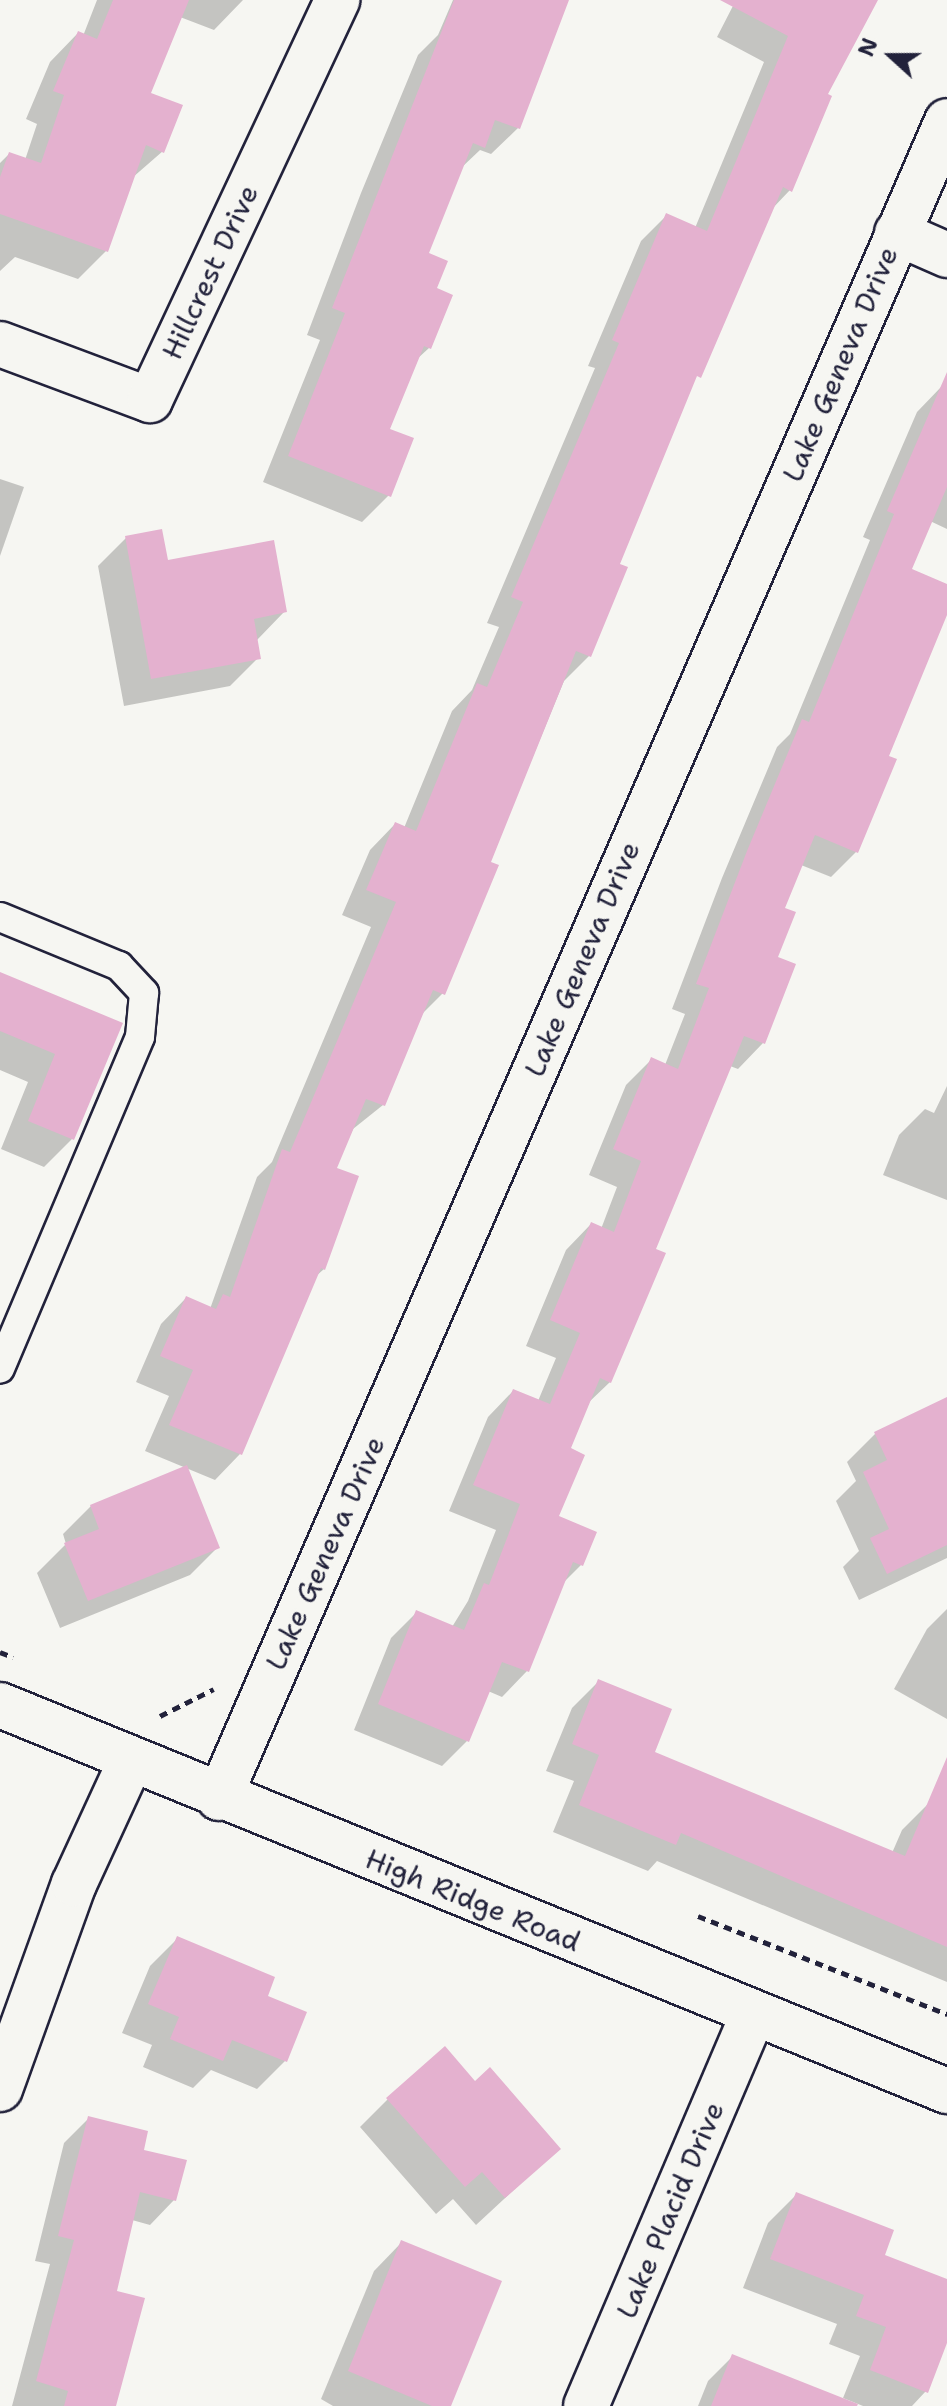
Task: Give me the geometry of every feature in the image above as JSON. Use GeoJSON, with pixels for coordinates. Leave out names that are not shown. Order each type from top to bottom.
{"type":"FeatureCollection","features":[{"type":"Feature","properties":{"kind":"street","name":"Hillcrest Drive"},"geometry":{"type":"LineString","coordinates":[[0,344],[150,400],[337,0]]}},
{"type":"Feature","properties":{"kind":"street","name":"Lake Geneva Drive"},"geometry":{"type":"LineString","coordinates":[[219,1798],[947,121]]}},
{"type":"Feature","properties":{"kind":"street"},"geometry":{"type":"LineString","coordinates":[[897,233],[947,255]]}},
{"type":"Feature","properties":{"kind":"street","name":"High Ridge Road"},"geometry":{"type":"LineString","coordinates":[[0,1705],[219,1798],[947,2091]]}},
{"type":"Feature","properties":{"kind":"street"},"geometry":{"type":"LineString","coordinates":[[0,2089],[74,1884],[131,1760]]}},
{"type":"Feature","properties":{"kind":"street","name":"Lake Placid Drive"},"geometry":{"type":"LineString","coordinates":[[586,2406],[753,2014]]}},
{"type":"Feature","properties":{"kind":"lane"},"geometry":{"type":"LineString","coordinates":[[0,917],[119,966],[144,993],[140,1037],[0,1369]]}},
{"type":"Feature","properties":{"kind":"path"},"geometry":{"type":"LineString","coordinates":[[0,1652],[29,1664]]}},
{"type":"Feature","properties":{"kind":"path"},"geometry":{"type":"LineString","coordinates":[[147,1711],[162,1717],[215,1688]]}},
{"type":"Feature","properties":{"kind":"path"},"geometry":{"type":"LineString","coordinates":[[698,1916],[947,2014]]}},
{"type":"Feature","properties":{"kind":"building"},"geometry":{"type":"Polygon","coordinates":[[[113,0],[189,0],[151,93],[183,105],[164,153],[146,145],[108,252],[0,214],[0,177],[9,152],[41,163],[64,95],[53,91],[78,31],[97,39],[113,0]]]}},
{"type":"Feature","properties":{"kind":"building"},"geometry":{"type":"Polygon","coordinates":[[[454,0],[569,0],[520,129],[495,120],[485,148],[473,143],[429,253],[448,261],[437,288],[453,295],[431,349],[424,346],[390,429],[414,438],[391,497],[288,456],[345,313],[332,308],[454,0]]]}},
{"type":"Feature","properties":{"kind":"building"},"geometry":{"type":"Polygon","coordinates":[[[720,0],[878,0],[828,94],[832,96],[792,192],[783,187],[701,378],[697,376],[620,564],[628,567],[591,657],[576,651],[491,862],[499,865],[445,995],[433,990],[385,1106],[366,1099],[337,1168],[359,1176],[325,1270],[321,1268],[242,1455],[169,1425],[193,1370],[160,1356],[186,1296],[216,1309],[223,1294],[230,1297],[282,1149],[290,1152],[396,902],[366,890],[395,822],[416,831],[477,683],[487,687],[523,602],[511,597],[619,343],[612,340],[666,213],[707,231],[788,36],[720,0]]]}},
{"type":"Feature","properties":{"kind":"building"},"geometry":{"type":"Polygon","coordinates":[[[947,372],[947,487],[912,569],[947,584],[947,615],[889,756],[897,759],[858,853],[815,835],[785,908],[796,912],[778,957],[796,964],[765,1044],[744,1036],[656,1249],[666,1253],[611,1383],[600,1378],[571,1448],[585,1455],[559,1516],[597,1532],[583,1566],[573,1562],[529,1672],[502,1662],[469,1742],[378,1704],[416,1610],[464,1630],[484,1583],[489,1585],[520,1504],[473,1485],[513,1389],[550,1404],[580,1333],[550,1320],[591,1222],[614,1232],[641,1161],[613,1149],[651,1057],[678,1069],[709,988],[696,984],[747,851],[802,719],[809,722],[894,514],[887,511],[947,372]]]}},
{"type":"Feature","properties":{"kind":"building"},"geometry":{"type":"Polygon","coordinates":[[[162,529],[168,560],[274,540],[287,612],[254,619],[261,659],[151,679],[125,536],[162,529]]]}},
{"type":"Feature","properties":{"kind":"building"},"geometry":{"type":"Polygon","coordinates":[[[0,972],[123,1023],[74,1140],[28,1121],[55,1054],[0,1031],[0,972]]]}},
{"type":"Feature","properties":{"kind":"building"},"geometry":{"type":"Polygon","coordinates":[[[947,1397],[947,1545],[887,1574],[870,1538],[889,1529],[863,1472],[887,1460],[874,1432],[947,1397]]]}},
{"type":"Feature","properties":{"kind":"building"},"geometry":{"type":"Polygon","coordinates":[[[187,1465],[220,1548],[88,1601],[64,1543],[99,1529],[90,1505],[187,1465]]]}},
{"type":"Feature","properties":{"kind":"building"},"geometry":{"type":"Polygon","coordinates":[[[598,1679],[672,1709],[655,1752],[905,1856],[947,1757],[947,1947],[681,1833],[676,1845],[579,1805],[599,1755],[572,1744],[598,1679]]]}},
{"type":"Feature","properties":{"kind":"building"},"geometry":{"type":"Polygon","coordinates":[[[177,1936],[275,1977],[268,1996],[307,2012],[287,2062],[232,2040],[223,2061],[170,2039],[179,2017],[148,2004],[177,1936]]]}},
{"type":"Feature","properties":{"kind":"building"},"geometry":{"type":"Polygon","coordinates":[[[445,2046],[475,2081],[490,2067],[561,2149],[505,2198],[482,2172],[465,2187],[386,2098],[445,2046]]]}},
{"type":"Feature","properties":{"kind":"building"},"geometry":{"type":"Polygon","coordinates":[[[88,2116],[148,2131],[144,2150],[187,2160],[176,2201],[140,2192],[117,2291],[145,2298],[116,2406],[64,2406],[68,2391],[36,2381],[74,2240],[58,2236],[88,2116]]]}},
{"type":"Feature","properties":{"kind":"building"},"geometry":{"type":"Polygon","coordinates":[[[796,2192],[894,2230],[885,2255],[947,2279],[947,2343],[928,2393],[870,2370],[886,2327],[856,2316],[864,2295],[770,2259],[796,2192]]]}},
{"type":"Feature","properties":{"kind":"building"},"geometry":{"type":"Polygon","coordinates":[[[401,2240],[502,2281],[451,2406],[432,2406],[348,2371],[401,2240]]]}},
{"type":"Feature","properties":{"kind":"building"},"geometry":{"type":"Polygon","coordinates":[[[732,2354],[858,2404],[711,2406],[732,2354]]]}}]}
